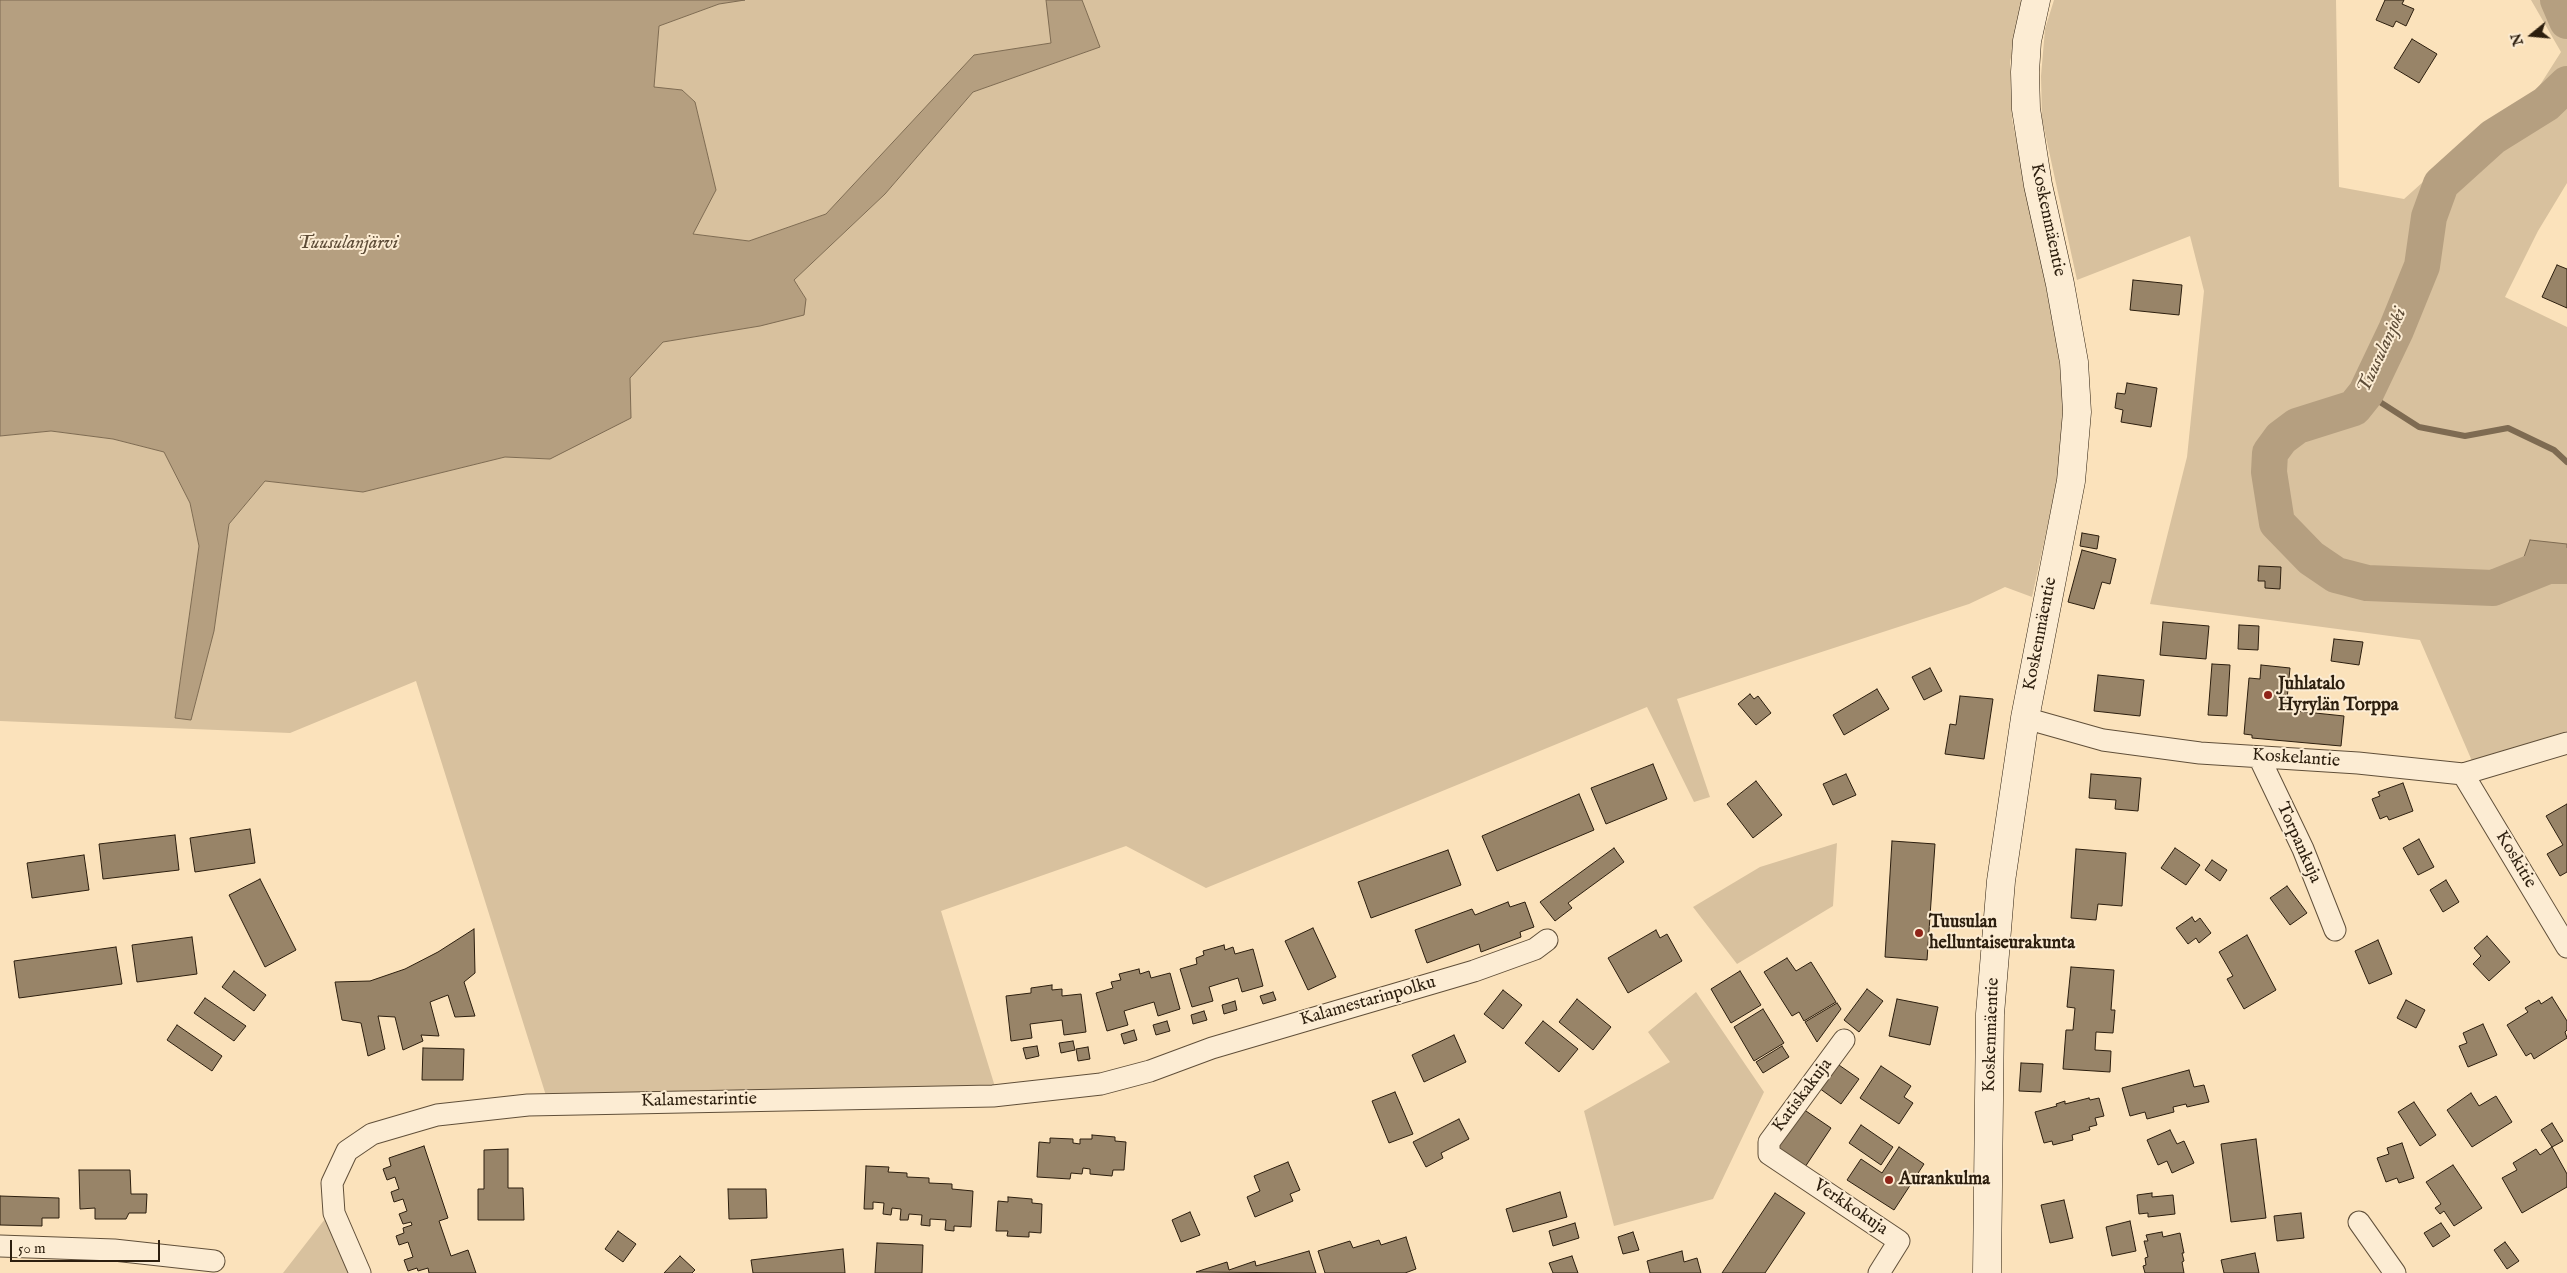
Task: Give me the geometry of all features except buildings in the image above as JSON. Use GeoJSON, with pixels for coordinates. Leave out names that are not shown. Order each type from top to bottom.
{"type":"FeatureCollection","features":[{"type":"Feature","properties":{"kind":"street","name":"Koskenmäentie"},"geometry":{"type":"LineString","coordinates":[[1988,1273],[1991,1005],[2001,881],[2025,718],[2071,481],[2077,412],[2074,362],[2060,284],[2038,185],[2026,109],[2025,72],[2027,41],[2036,0]]}},
{"type":"Feature","properties":{"kind":"street","name":"Koskelantie"},"geometry":{"type":"LineString","coordinates":[[2025,718],[2103,740],[2200,753],[2358,763],[2463,774],[2567,743]]}},
{"type":"Feature","properties":{"kind":"street","name":"Torpankuja"},"geometry":{"type":"LineString","coordinates":[[2258,757],[2303,849],[2335,930]]}},
{"type":"Feature","properties":{"kind":"street","name":"Koskitie"},"geometry":{"type":"LineString","coordinates":[[2463,774],[2567,946]]}},
{"type":"Feature","properties":{"kind":"street","name":"Kalamestarinpolku"},"geometry":{"type":"LineString","coordinates":[[1186,1058],[1212,1048],[1474,971],[1534,949],[1547,940]]}},
{"type":"Feature","properties":{"kind":"street","name":"Katiskakuja"},"geometry":{"type":"LineString","coordinates":[[1769,1154],[1769,1142],[1844,1040]]}},
{"type":"Feature","properties":{"kind":"street","name":"Kalamestarintie"},"geometry":{"type":"LineString","coordinates":[[360,1273],[334,1213],[332,1183],[347,1151],[372,1134],[437,1115],[528,1105],[913,1099],[1016,1094],[1101,1084],[1150,1071],[1186,1058]]}},
{"type":"Feature","properties":{"kind":"street","name":"Verkkokuja"},"geometry":{"type":"LineString","coordinates":[[1769,1154],[1899,1240],[1879,1273]]}},
{"type":"Feature","properties":{"kind":"street"},"geometry":{"type":"LineString","coordinates":[[2359,1222],[2395,1273]]}},
{"type":"Feature","properties":{"kind":"street"},"geometry":{"type":"LineString","coordinates":[[0,1246],[114,1250],[214,1261]]}},
{"type":"Feature","properties":{"kind":"shaded area"},"geometry":{"type":"Polygon","coordinates":[[[745,0],[1046,0],[1052,43],[974,55],[826,214],[749,241],[693,234],[716,190],[695,102],[682,90],[654,88],[659,26],[719,4],[745,0]]]}},
{"type":"Feature","properties":{"kind":"shaded area"},"geometry":{"type":"Polygon","coordinates":[[[1082,0],[2027,0],[2010,61],[2012,119],[2058,347],[2063,402],[2061,464],[2032,597],[2005,587],[1969,604],[1677,699],[1710,797],[1694,802],[1647,707],[1206,888],[1126,846],[941,911],[996,1090],[548,1102],[416,681],[290,733],[0,721],[0,436],[51,431],[113,439],[164,452],[190,503],[199,546],[175,718],[191,720],[214,631],[229,524],[265,481],[363,492],[505,457],[550,459],[663,342],[760,326],[806,299],[794,280],[885,194],[973,92],[1100,47],[1082,0]]]}},
{"type":"Feature","properties":{"kind":"shaded area"},"geometry":{"type":"Polygon","coordinates":[[[2054,0],[2336,0],[2339,187],[2404,199],[2481,130],[2533,96],[2561,52],[2531,0],[2567,0],[2567,183],[2538,231],[2505,297],[2567,327],[2567,731],[2472,761],[2420,640],[2150,604],[2187,457],[2204,291],[2190,236],[2077,280],[2042,119],[2041,76],[2045,29],[2054,0]]]}},
{"type":"Feature","properties":{"kind":"shaded area"},"geometry":{"type":"Polygon","coordinates":[[[1837,843],[1833,906],[1737,964],[1693,907],[1760,867],[1837,843]]]}},
{"type":"Feature","properties":{"kind":"shaded area"},"geometry":{"type":"Polygon","coordinates":[[[1696,992],[1764,1092],[1713,1199],[1614,1226],[1584,1111],[1670,1062],[1648,1032],[1696,992]]]}},
{"type":"Feature","properties":{"kind":"shaded area"},"geometry":{"type":"Polygon","coordinates":[[[325,1219],[349,1273],[283,1273],[325,1219]]]}},
{"type":"Feature","properties":{"kind":"water","name":"Tuusulanjärvi"},"geometry":{"type":"Polygon","coordinates":[[[0,0],[745,0],[719,4],[659,26],[654,87],[682,90],[695,102],[716,190],[693,234],[749,241],[826,214],[974,55],[1051,43],[1046,0],[1082,0],[1100,47],[973,92],[885,194],[794,280],[806,299],[804,315],[760,326],[663,342],[630,378],[631,418],[550,459],[505,457],[363,492],[265,481],[229,524],[214,631],[191,720],[175,718],[199,546],[190,503],[164,452],[113,439],[51,431],[0,436],[0,0]]]}},
{"type":"Feature","properties":{"kind":"water"},"geometry":{"type":"Polygon","coordinates":[[[2530,540],[2567,544],[2567,575],[2541,576],[2524,557],[2530,540]]]}},
{"type":"Feature","properties":{"kind":"waterway","name":"Tuusulanjoki"},"geometry":{"type":"LineString","coordinates":[[2558,0],[2567,21]]}},
{"type":"Feature","properties":{"kind":"waterway","name":"Tuusulanjoki"},"geometry":{"type":"LineString","coordinates":[[2567,84],[2546,104],[2493,137],[2441,184],[2429,217],[2422,266],[2396,330],[2366,393],[2354,408],[2297,426],[2281,438],[2270,453],[2269,472],[2277,523],[2311,558],[2336,575],[2367,583],[2493,588],[2548,566],[2567,566]]}},
{"type":"Feature","properties":{"kind":"waterway"},"geometry":{"type":"LineString","coordinates":[[2366,393],[2419,427],[2465,436],[2508,428],[2554,450],[2567,462]]}},
{"type":"Feature","properties":{"kind":"place","name":"Juhlatalo Hyrylän Torppa"},"geometry":{"type":"Point","coordinates":[2268,695]}},
{"type":"Feature","properties":{"kind":"place","name":"Tuusulan helluntaiseurakunta"},"geometry":{"type":"Point","coordinates":[1919,933]}},
{"type":"Feature","properties":{"kind":"place","name":"Aurankulma"},"geometry":{"type":"Point","coordinates":[1889,1180]}}]}
